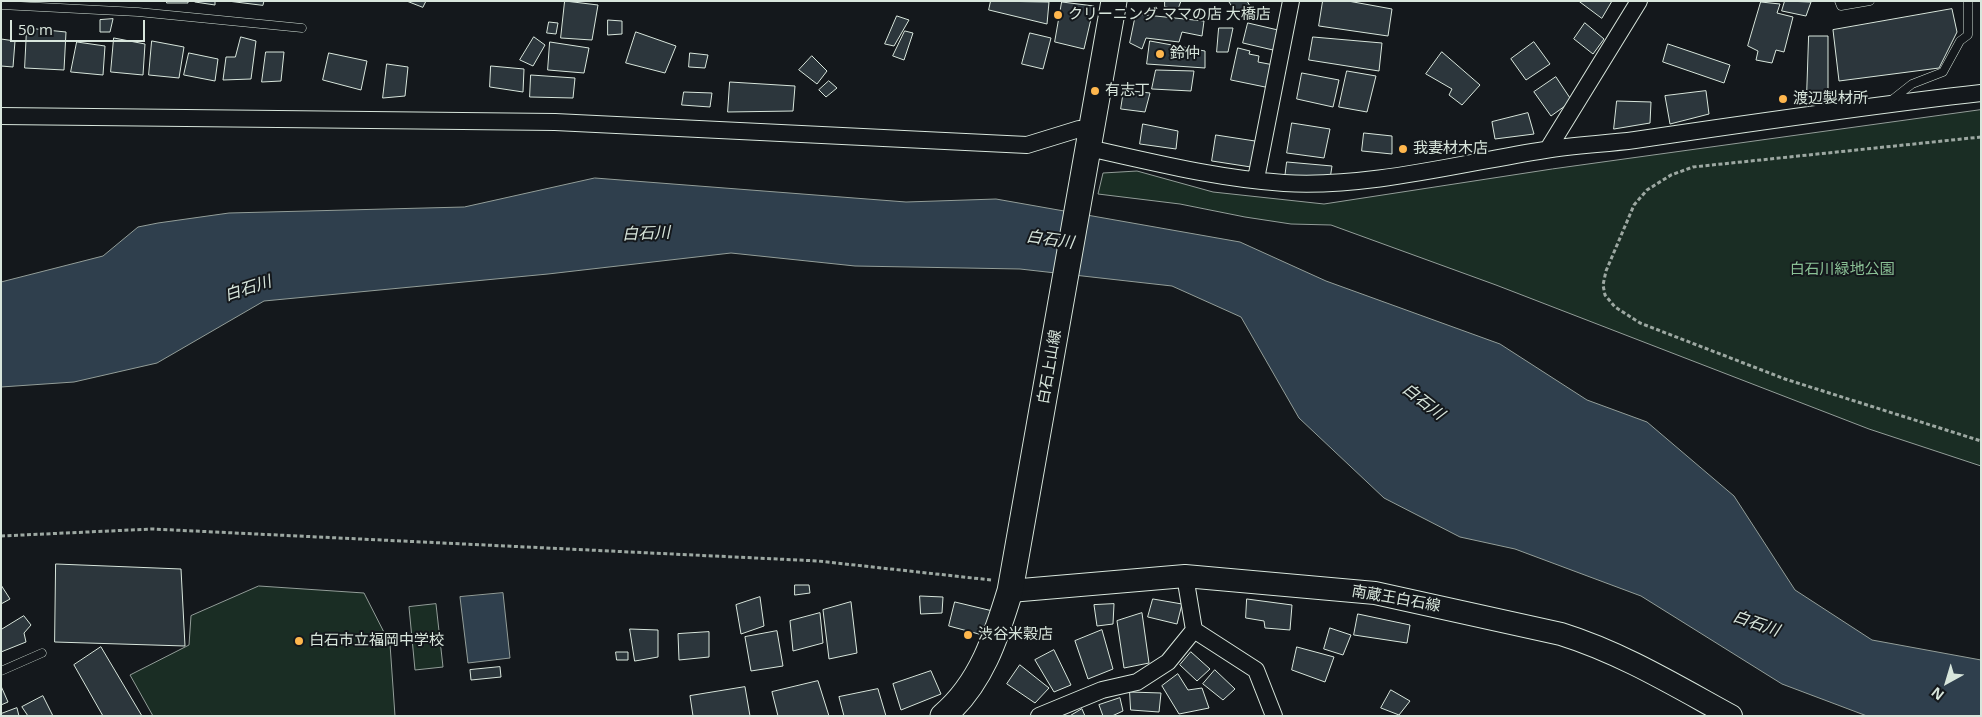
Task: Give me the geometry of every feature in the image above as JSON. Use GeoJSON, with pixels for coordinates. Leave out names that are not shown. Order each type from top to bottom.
{"type":"FeatureCollection","features":[{"type":"Feature","properties":{"kind":"main road","name":"白石上山線"},"geometry":{"type":"LineString","coordinates":[[943,716],[965,693],[986,662],[1012,583],[1114,1]]}},
{"type":"Feature","properties":{"kind":"main road","name":"南蔵王白石線"},"geometry":{"type":"LineString","coordinates":[[1012,583],[1185,576],[1375,593],[1561,634],[1615,654],[1732,716]]}},
{"type":"Feature","properties":{"kind":"street"},"geometry":{"type":"LineString","coordinates":[[1256,179],[1290,1]]}},
{"type":"Feature","properties":{"kind":"street"},"geometry":{"type":"LineString","coordinates":[[1548,149],[1639,1]]}},
{"type":"Feature","properties":{"kind":"street"},"geometry":{"type":"LineString","coordinates":[[1,116],[555,122],[814,137],[1027,145],[1079,129],[1088,148],[1207,173],[1284,183],[1371,179],[1548,149],[1604,144],[1882,104],[1981,93]]}},
{"type":"Feature","properties":{"kind":"street"},"geometry":{"type":"LineString","coordinates":[[1185,576],[1194,630],[1256,670],[1274,716]]}},
{"type":"Feature","properties":{"kind":"street"},"geometry":{"type":"LineString","coordinates":[[1039,716],[1102,690],[1137,682],[1168,662],[1194,630]]}},
{"type":"Feature","properties":{"kind":"lane"},"geometry":{"type":"LineString","coordinates":[[1839,1],[1841,6],[1870,1]]}},
{"type":"Feature","properties":{"kind":"lane"},"geometry":{"type":"LineString","coordinates":[[1882,104],[1896,98],[1912,84],[1943,72],[1960,41],[1968,35],[1968,1]]}},
{"type":"Feature","properties":{"kind":"lane"},"geometry":{"type":"LineString","coordinates":[[1,5],[58,4],[302,28]]}},
{"type":"Feature","properties":{"kind":"lane"},"geometry":{"type":"LineString","coordinates":[[1,671],[42,653]]}},
{"type":"Feature","properties":{"kind":"path"},"geometry":{"type":"LineString","coordinates":[[1981,137],[1702,166],[1671,175],[1647,190],[1634,205],[1606,271],[1603,285],[1605,295],[1615,307],[1640,323],[1785,379],[1981,441]]}},
{"type":"Feature","properties":{"kind":"path"},"geometry":{"type":"LineString","coordinates":[[1,536],[172,530],[818,561],[1012,583]]}},
{"type":"Feature","properties":{"kind":"green space","name":"白石川緑地公園"},"geometry":{"type":"Polygon","coordinates":[[[1981,110],[1981,466],[1869,429],[1496,285],[1331,225],[1291,224],[1180,204],[1098,194],[1103,173],[1137,171],[1213,192],[1324,204],[1552,169],[1981,110]]]}},
{"type":"Feature","properties":{"kind":"green space"},"geometry":{"type":"Polygon","coordinates":[[[259,586],[364,593],[390,644],[395,716],[153,716],[130,675],[189,645],[191,616],[259,586]]]}},
{"type":"Feature","properties":{"kind":"green space"},"geometry":{"type":"Polygon","coordinates":[[[436,604],[443,667],[415,670],[409,607],[436,604]]]}},
{"type":"Feature","properties":{"kind":"water","name":"白石川"},"geometry":{"type":"Polygon","coordinates":[[[595,178],[906,202],[996,199],[1240,242],[1326,281],[1500,344],[1587,400],[1647,422],[1734,496],[1795,590],[1872,640],[1981,660],[1981,716],[1867,716],[1782,684],[1641,596],[1515,549],[1460,537],[1384,498],[1299,418],[1241,317],[1172,286],[1020,269],[855,266],[731,253],[548,274],[264,301],[157,363],[74,382],[1,387],[1,282],[103,256],[138,227],[229,213],[464,207],[595,178]]]}},
{"type":"Feature","properties":{"kind":"water"},"geometry":{"type":"Polygon","coordinates":[[[503,593],[510,658],[468,663],[460,597],[503,593]]]}},
{"type":"Feature","properties":{"kind":"building"},"geometry":{"type":"Polygon","coordinates":[[[167,1],[188,1],[188,3],[167,3],[167,1]]]}},
{"type":"Feature","properties":{"kind":"building"},"geometry":{"type":"Polygon","coordinates":[[[215,1],[215,5],[195,2],[215,1]]]}},
{"type":"Feature","properties":{"kind":"building"},"geometry":{"type":"Polygon","coordinates":[[[228,1],[264,1],[263,5],[228,1]]]}},
{"type":"Feature","properties":{"kind":"building"},"geometry":{"type":"Polygon","coordinates":[[[407,1],[426,1],[423,7],[407,1]]]}},
{"type":"Feature","properties":{"kind":"building"},"geometry":{"type":"Polygon","coordinates":[[[565,1],[598,5],[592,40],[561,38],[565,1]]]}},
{"type":"Feature","properties":{"kind":"building"},"geometry":{"type":"Polygon","coordinates":[[[991,1],[1049,2],[1047,24],[989,10],[991,1]]]}},
{"type":"Feature","properties":{"kind":"building"},"geometry":{"type":"Polygon","coordinates":[[[1165,1],[1181,1],[1178,9],[1165,7],[1165,1]]]}},
{"type":"Feature","properties":{"kind":"building"},"geometry":{"type":"Polygon","coordinates":[[[1247,1],[1250,6],[1237,14],[1229,2],[1247,1]]]}},
{"type":"Feature","properties":{"kind":"building"},"geometry":{"type":"Polygon","coordinates":[[[1323,1],[1348,1],[1392,9],[1388,36],[1319,26],[1323,1]]]}},
{"type":"Feature","properties":{"kind":"building"},"geometry":{"type":"Polygon","coordinates":[[[1579,1],[1612,1],[1602,18],[1579,1]]]}},
{"type":"Feature","properties":{"kind":"building"},"geometry":{"type":"Polygon","coordinates":[[[1785,1],[1811,2],[1806,16],[1782,11],[1785,1]]]}},
{"type":"Feature","properties":{"kind":"building"},"geometry":{"type":"Polygon","coordinates":[[[1062,2],[1094,6],[1084,49],[1055,42],[1062,2]]]}},
{"type":"Feature","properties":{"kind":"building"},"geometry":{"type":"Polygon","coordinates":[[[1761,2],[1780,4],[1777,13],[1793,17],[1784,52],[1776,50],[1772,63],[1756,60],[1758,51],[1748,46],[1761,2]]]}},
{"type":"Feature","properties":{"kind":"building"},"geometry":{"type":"Polygon","coordinates":[[[1952,9],[1957,32],[1939,68],[1839,81],[1833,30],[1952,9]]]}},
{"type":"Feature","properties":{"kind":"building"},"geometry":{"type":"Polygon","coordinates":[[[1136,14],[1204,21],[1202,36],[1182,32],[1179,42],[1146,38],[1142,49],[1130,43],[1136,14]]]}},
{"type":"Feature","properties":{"kind":"building"},"geometry":{"type":"Polygon","coordinates":[[[897,16],[909,20],[894,46],[885,44],[897,16]]]}},
{"type":"Feature","properties":{"kind":"building"},"geometry":{"type":"Polygon","coordinates":[[[113,19],[110,32],[100,32],[100,20],[113,19]]]}},
{"type":"Feature","properties":{"kind":"building"},"geometry":{"type":"Polygon","coordinates":[[[608,20],[622,21],[622,34],[608,35],[608,20]]]}},
{"type":"Feature","properties":{"kind":"building"},"geometry":{"type":"Polygon","coordinates":[[[549,22],[558,23],[556,34],[547,33],[549,22]]]}},
{"type":"Feature","properties":{"kind":"building"},"geometry":{"type":"Polygon","coordinates":[[[1248,23],[1278,30],[1273,50],[1243,43],[1248,23]]]}},
{"type":"Feature","properties":{"kind":"building"},"geometry":{"type":"Polygon","coordinates":[[[1585,23],[1604,39],[1593,54],[1574,39],[1585,23]]]}},
{"type":"Feature","properties":{"kind":"building"},"geometry":{"type":"Polygon","coordinates":[[[27,28],[66,32],[64,70],[25,68],[27,28]]]}},
{"type":"Feature","properties":{"kind":"building"},"geometry":{"type":"Polygon","coordinates":[[[1219,28],[1233,28],[1228,52],[1217,52],[1219,28]]]}},
{"type":"Feature","properties":{"kind":"building"},"geometry":{"type":"Polygon","coordinates":[[[905,31],[913,33],[904,60],[893,56],[905,31]]]}},
{"type":"Feature","properties":{"kind":"building"},"geometry":{"type":"Polygon","coordinates":[[[636,32],[676,46],[665,73],[626,63],[636,32]]]}},
{"type":"Feature","properties":{"kind":"building"},"geometry":{"type":"Polygon","coordinates":[[[1030,33],[1051,38],[1043,69],[1022,64],[1030,33]]]}},
{"type":"Feature","properties":{"kind":"building"},"geometry":{"type":"Polygon","coordinates":[[[1809,36],[1828,36],[1828,96],[1807,96],[1809,36]]]}},
{"type":"Feature","properties":{"kind":"building"},"geometry":{"type":"Polygon","coordinates":[[[241,37],[256,41],[251,79],[223,80],[226,57],[235,57],[241,37]]]}},
{"type":"Feature","properties":{"kind":"building"},"geometry":{"type":"Polygon","coordinates":[[[534,37],[545,45],[533,66],[520,60],[534,37]]]}},
{"type":"Feature","properties":{"kind":"building"},"geometry":{"type":"Polygon","coordinates":[[[1313,37],[1382,43],[1379,71],[1309,60],[1313,37]]]}},
{"type":"Feature","properties":{"kind":"building"},"geometry":{"type":"Polygon","coordinates":[[[114,38],[145,44],[143,75],[111,72],[114,38]]]}},
{"type":"Feature","properties":{"kind":"building"},"geometry":{"type":"Polygon","coordinates":[[[1,39],[15,41],[13,67],[1,66],[1,39]]]}},
{"type":"Feature","properties":{"kind":"building"},"geometry":{"type":"Polygon","coordinates":[[[152,41],[184,47],[179,78],[149,75],[152,41]]]}},
{"type":"Feature","properties":{"kind":"building"},"geometry":{"type":"Polygon","coordinates":[[[1150,41],[1205,51],[1205,68],[1147,64],[1150,41]]]}},
{"type":"Feature","properties":{"kind":"building"},"geometry":{"type":"Polygon","coordinates":[[[77,42],[105,46],[103,75],[71,72],[77,42]]]}},
{"type":"Feature","properties":{"kind":"building"},"geometry":{"type":"Polygon","coordinates":[[[550,42],[589,48],[584,73],[548,70],[550,42]]]}},
{"type":"Feature","properties":{"kind":"building"},"geometry":{"type":"Polygon","coordinates":[[[1534,42],[1550,64],[1526,80],[1511,59],[1534,42]]]}},
{"type":"Feature","properties":{"kind":"building"},"geometry":{"type":"Polygon","coordinates":[[[1668,44],[1730,65],[1724,83],[1663,62],[1668,44]]]}},
{"type":"Feature","properties":{"kind":"building"},"geometry":{"type":"Polygon","coordinates":[[[1238,48],[1250,51],[1249,54],[1259,56],[1258,62],[1274,65],[1270,88],[1231,80],[1238,48]]]}},
{"type":"Feature","properties":{"kind":"building"},"geometry":{"type":"Polygon","coordinates":[[[266,52],[284,52],[281,81],[262,82],[266,52]]]}},
{"type":"Feature","properties":{"kind":"building"},"geometry":{"type":"Polygon","coordinates":[[[1442,52],[1480,85],[1462,105],[1449,95],[1452,89],[1426,74],[1442,52]]]}},
{"type":"Feature","properties":{"kind":"building"},"geometry":{"type":"Polygon","coordinates":[[[189,53],[218,59],[215,81],[184,75],[189,53]]]}},
{"type":"Feature","properties":{"kind":"building"},"geometry":{"type":"Polygon","coordinates":[[[329,53],[367,61],[361,90],[323,80],[329,53]]]}},
{"type":"Feature","properties":{"kind":"building"},"geometry":{"type":"Polygon","coordinates":[[[690,53],[708,55],[705,68],[689,67],[690,53]]]}},
{"type":"Feature","properties":{"kind":"building"},"geometry":{"type":"Polygon","coordinates":[[[812,56],[827,71],[817,84],[799,70],[812,56]]]}},
{"type":"Feature","properties":{"kind":"building"},"geometry":{"type":"Polygon","coordinates":[[[387,64],[408,67],[405,96],[383,98],[387,64]]]}},
{"type":"Feature","properties":{"kind":"building"},"geometry":{"type":"Polygon","coordinates":[[[491,66],[524,69],[523,92],[490,87],[491,66]]]}},
{"type":"Feature","properties":{"kind":"building"},"geometry":{"type":"Polygon","coordinates":[[[1156,70],[1194,71],[1191,91],[1152,89],[1156,70]]]}},
{"type":"Feature","properties":{"kind":"building"},"geometry":{"type":"Polygon","coordinates":[[[1347,71],[1376,76],[1367,112],[1339,107],[1347,71]]]}},
{"type":"Feature","properties":{"kind":"building"},"geometry":{"type":"Polygon","coordinates":[[[1302,73],[1339,80],[1333,107],[1297,99],[1302,73]]]}},
{"type":"Feature","properties":{"kind":"building"},"geometry":{"type":"Polygon","coordinates":[[[531,75],[575,78],[573,98],[530,97],[531,75]]]}},
{"type":"Feature","properties":{"kind":"building"},"geometry":{"type":"Polygon","coordinates":[[[1556,77],[1572,101],[1551,116],[1534,92],[1556,77]]]}},
{"type":"Feature","properties":{"kind":"building"},"geometry":{"type":"Polygon","coordinates":[[[829,81],[837,88],[826,97],[819,90],[829,81]]]}},
{"type":"Feature","properties":{"kind":"building"},"geometry":{"type":"Polygon","coordinates":[[[730,82],[795,86],[793,111],[728,112],[730,82]]]}},
{"type":"Feature","properties":{"kind":"building"},"geometry":{"type":"Polygon","coordinates":[[[1124,90],[1150,93],[1145,112],[1121,109],[1124,90]]]}},
{"type":"Feature","properties":{"kind":"building"},"geometry":{"type":"Polygon","coordinates":[[[1706,91],[1709,114],[1670,124],[1665,96],[1706,91]]]}},
{"type":"Feature","properties":{"kind":"building"},"geometry":{"type":"Polygon","coordinates":[[[684,92],[712,93],[710,107],[682,105],[684,92]]]}},
{"type":"Feature","properties":{"kind":"building"},"geometry":{"type":"Polygon","coordinates":[[[1617,101],[1651,102],[1650,123],[1614,129],[1617,101]]]}},
{"type":"Feature","properties":{"kind":"building"},"geometry":{"type":"Polygon","coordinates":[[[1528,113],[1534,134],[1495,139],[1492,122],[1528,113]]]}},
{"type":"Feature","properties":{"kind":"building"},"geometry":{"type":"Polygon","coordinates":[[[1292,123],[1330,129],[1324,158],[1287,153],[1292,123]]]}},
{"type":"Feature","properties":{"kind":"building"},"geometry":{"type":"Polygon","coordinates":[[[1143,124],[1178,131],[1176,149],[1140,144],[1143,124]]]}},
{"type":"Feature","properties":{"kind":"building"},"geometry":{"type":"Polygon","coordinates":[[[1364,133],[1392,136],[1392,154],[1362,151],[1364,133]]]}},
{"type":"Feature","properties":{"kind":"building"},"geometry":{"type":"Polygon","coordinates":[[[1216,135],[1255,141],[1251,167],[1212,161],[1216,135]]]}},
{"type":"Feature","properties":{"kind":"building"},"geometry":{"type":"Polygon","coordinates":[[[1287,162],[1332,166],[1330,179],[1285,178],[1287,162]]]}},
{"type":"Feature","properties":{"kind":"building"},"geometry":{"type":"Polygon","coordinates":[[[56,564],[181,569],[185,646],[55,642],[56,564]]]}},
{"type":"Feature","properties":{"kind":"building"},"geometry":{"type":"Polygon","coordinates":[[[1,585],[10,599],[1,604],[1,585]]]}},
{"type":"Feature","properties":{"kind":"building"},"geometry":{"type":"Polygon","coordinates":[[[795,585],[809,585],[810,593],[795,595],[795,585]]]}},
{"type":"Feature","properties":{"kind":"building"},"geometry":{"type":"Polygon","coordinates":[[[920,596],[943,597],[942,613],[921,614],[920,596]]]}},
{"type":"Feature","properties":{"kind":"building"},"geometry":{"type":"Polygon","coordinates":[[[760,597],[764,626],[741,634],[736,605],[760,597]]]}},
{"type":"Feature","properties":{"kind":"building"},"geometry":{"type":"Polygon","coordinates":[[[1153,599],[1182,604],[1177,624],[1148,617],[1153,599]]]}},
{"type":"Feature","properties":{"kind":"building"},"geometry":{"type":"Polygon","coordinates":[[[1247,599],[1292,605],[1290,630],[1265,628],[1264,621],[1246,618],[1247,599]]]}},
{"type":"Feature","properties":{"kind":"building"},"geometry":{"type":"Polygon","coordinates":[[[851,602],[857,653],[829,659],[823,610],[851,602]]]}},
{"type":"Feature","properties":{"kind":"building"},"geometry":{"type":"Polygon","coordinates":[[[955,602],[997,612],[990,637],[949,626],[955,602]]]}},
{"type":"Feature","properties":{"kind":"building"},"geometry":{"type":"Polygon","coordinates":[[[1114,604],[1113,624],[1097,626],[1094,605],[1114,604]]]}},
{"type":"Feature","properties":{"kind":"building"},"geometry":{"type":"Polygon","coordinates":[[[820,613],[823,643],[793,651],[790,621],[820,613]]]}},
{"type":"Feature","properties":{"kind":"building"},"geometry":{"type":"Polygon","coordinates":[[[1142,613],[1149,663],[1124,668],[1117,621],[1142,613]]]}},
{"type":"Feature","properties":{"kind":"building"},"geometry":{"type":"Polygon","coordinates":[[[1358,614],[1410,625],[1407,643],[1354,635],[1358,614]]]}},
{"type":"Feature","properties":{"kind":"building"},"geometry":{"type":"Polygon","coordinates":[[[24,616],[31,625],[24,633],[26,642],[1,652],[1,630],[24,616]]]}},
{"type":"Feature","properties":{"kind":"building"},"geometry":{"type":"Polygon","coordinates":[[[1330,628],[1351,635],[1343,655],[1324,649],[1330,628]]]}},
{"type":"Feature","properties":{"kind":"building"},"geometry":{"type":"Polygon","coordinates":[[[630,629],[658,630],[658,657],[635,661],[630,629]]]}},
{"type":"Feature","properties":{"kind":"building"},"geometry":{"type":"Polygon","coordinates":[[[1102,630],[1113,669],[1088,679],[1075,641],[1102,630]]]}},
{"type":"Feature","properties":{"kind":"building"},"geometry":{"type":"Polygon","coordinates":[[[777,631],[783,666],[751,671],[745,637],[777,631]]]}},
{"type":"Feature","properties":{"kind":"building"},"geometry":{"type":"Polygon","coordinates":[[[709,632],[709,657],[679,660],[678,634],[709,632]]]}},
{"type":"Feature","properties":{"kind":"building"},"geometry":{"type":"Polygon","coordinates":[[[101,647],[142,716],[103,716],[74,665],[101,647]]]}},
{"type":"Feature","properties":{"kind":"building"},"geometry":{"type":"Polygon","coordinates":[[[1297,647],[1334,657],[1325,682],[1292,670],[1297,647]]]}},
{"type":"Feature","properties":{"kind":"building"},"geometry":{"type":"Polygon","coordinates":[[[1054,650],[1071,685],[1054,692],[1035,660],[1054,650]]]}},
{"type":"Feature","properties":{"kind":"building"},"geometry":{"type":"Polygon","coordinates":[[[616,652],[628,652],[628,660],[617,660],[616,652]]]}},
{"type":"Feature","properties":{"kind":"building"},"geometry":{"type":"Polygon","coordinates":[[[1191,652],[1210,669],[1197,681],[1180,665],[1191,652]]]}},
{"type":"Feature","properties":{"kind":"building"},"geometry":{"type":"Polygon","coordinates":[[[1020,665],[1049,688],[1035,703],[1007,684],[1020,665]]]}},
{"type":"Feature","properties":{"kind":"building"},"geometry":{"type":"Polygon","coordinates":[[[500,667],[501,677],[471,680],[470,670],[500,667]]]}},
{"type":"Feature","properties":{"kind":"building"},"geometry":{"type":"Polygon","coordinates":[[[1215,670],[1235,689],[1223,700],[1203,684],[1215,670]]]}},
{"type":"Feature","properties":{"kind":"building"},"geometry":{"type":"Polygon","coordinates":[[[931,671],[941,694],[901,710],[893,684],[931,671]]]}},
{"type":"Feature","properties":{"kind":"building"},"geometry":{"type":"Polygon","coordinates":[[[1178,674],[1188,690],[1202,688],[1209,708],[1179,714],[1162,686],[1178,674]]]}},
{"type":"Feature","properties":{"kind":"building"},"geometry":{"type":"Polygon","coordinates":[[[818,681],[829,716],[778,716],[772,692],[818,681]]]}},
{"type":"Feature","properties":{"kind":"building"},"geometry":{"type":"Polygon","coordinates":[[[1,686],[8,702],[1,705],[1,686]]]}},
{"type":"Feature","properties":{"kind":"building"},"geometry":{"type":"Polygon","coordinates":[[[745,687],[750,716],[693,716],[690,696],[745,687]]]}},
{"type":"Feature","properties":{"kind":"building"},"geometry":{"type":"Polygon","coordinates":[[[878,689],[886,716],[844,716],[839,697],[878,689]]]}},
{"type":"Feature","properties":{"kind":"building"},"geometry":{"type":"Polygon","coordinates":[[[1391,690],[1410,701],[1399,715],[1381,708],[1391,690]]]}},
{"type":"Feature","properties":{"kind":"building"},"geometry":{"type":"Polygon","coordinates":[[[1130,692],[1161,693],[1159,712],[1131,710],[1130,692]]]}},
{"type":"Feature","properties":{"kind":"building"},"geometry":{"type":"Polygon","coordinates":[[[43,696],[53,716],[28,716],[22,707],[43,696]]]}},
{"type":"Feature","properties":{"kind":"building"},"geometry":{"type":"Polygon","coordinates":[[[1120,698],[1123,711],[1112,716],[1103,716],[1099,705],[1120,698]]]}},
{"type":"Feature","properties":{"kind":"building"},"geometry":{"type":"Polygon","coordinates":[[[17,708],[19,716],[1,716],[1,714],[17,708]]]}},
{"type":"Feature","properties":{"kind":"building"},"geometry":{"type":"Polygon","coordinates":[[[1082,709],[1085,716],[1070,716],[1082,709]]]}},
{"type":"Feature","properties":{"kind":"place","name":"クリーニング ママの店 大橋店"},"geometry":{"type":"Point","coordinates":[1058,15]}},
{"type":"Feature","properties":{"kind":"place","name":"鈴仲"},"geometry":{"type":"Point","coordinates":[1160,54]}},
{"type":"Feature","properties":{"kind":"place","name":"有志丁"},"geometry":{"type":"Point","coordinates":[1095,91]}},
{"type":"Feature","properties":{"kind":"place","name":"渡辺製材所"},"geometry":{"type":"Point","coordinates":[1783,99]}},
{"type":"Feature","properties":{"kind":"place","name":"我妻材木店"},"geometry":{"type":"Point","coordinates":[1403,149]}},
{"type":"Feature","properties":{"kind":"place","name":"渋谷米穀店"},"geometry":{"type":"Point","coordinates":[968,635]}},
{"type":"Feature","properties":{"kind":"place","name":"白石市立福岡中学校"},"geometry":{"type":"Point","coordinates":[299,641]}}]}
